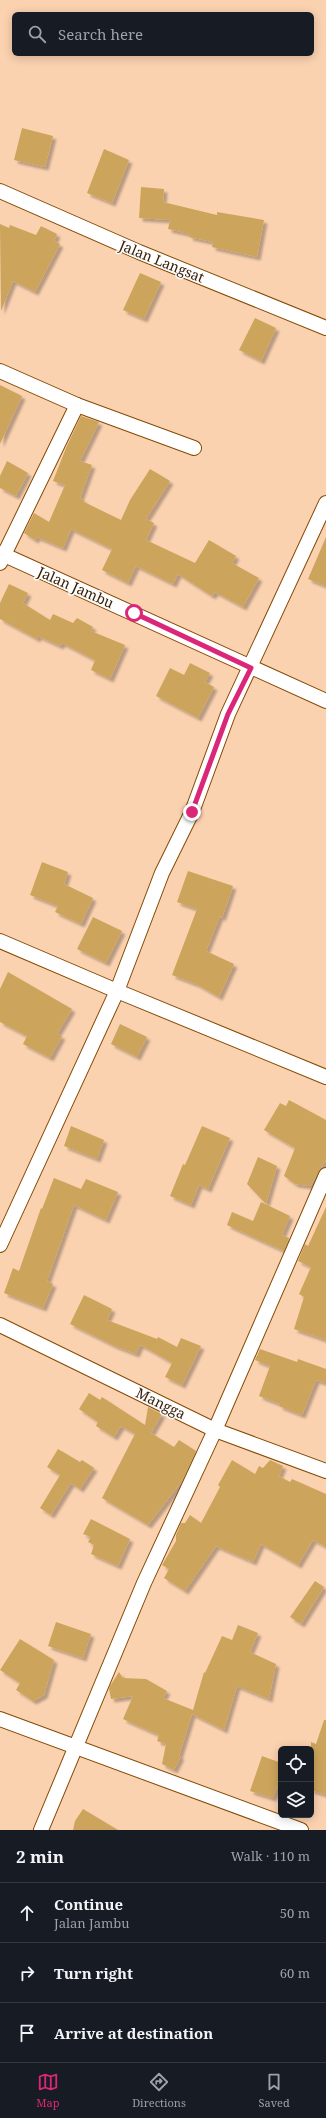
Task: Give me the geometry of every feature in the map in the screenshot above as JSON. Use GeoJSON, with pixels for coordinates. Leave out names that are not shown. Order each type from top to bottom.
{"type":"FeatureCollection","features":[{"type":"Feature","properties":{"kind":"street","name":"Jalan Langsat"},"geometry":{"type":"LineString","coordinates":[[0,191],[139,252],[326,328]]}},
{"type":"Feature","properties":{"kind":"street"},"geometry":{"type":"LineString","coordinates":[[0,371],[77,405],[194,448]]}},
{"type":"Feature","properties":{"kind":"street"},"geometry":{"type":"LineString","coordinates":[[1,557],[77,405]]}},
{"type":"Feature","properties":{"kind":"street"},"geometry":{"type":"LineString","coordinates":[[0,1245],[116,991],[162,873],[192,812],[228,714],[251,668],[326,503]]}},
{"type":"Feature","properties":{"kind":"street","name":"Jalan Jambu"},"geometry":{"type":"LineString","coordinates":[[1,557],[134,613],[251,668],[326,701]]}},
{"type":"Feature","properties":{"kind":"street"},"geometry":{"type":"LineString","coordinates":[[0,941],[116,991],[326,1077]]}},
{"type":"Feature","properties":{"kind":"street"},"geometry":{"type":"LineString","coordinates":[[41,1830],[144,1583],[215,1430],[326,1175]]}},
{"type":"Feature","properties":{"kind":"street","name":"Mangga"},"geometry":{"type":"LineString","coordinates":[[0,1325],[215,1430],[326,1471]]}},
{"type":"Feature","properties":{"kind":"street"},"geometry":{"type":"LineString","coordinates":[[0,1719],[301,1830]]}},
{"type":"Feature","properties":{"kind":"building"},"geometry":{"type":"Polygon","coordinates":[[[22,128],[53,136],[45,167],[14,160],[22,128]]]}},
{"type":"Feature","properties":{"kind":"building"},"geometry":{"type":"Polygon","coordinates":[[[104,149],[129,160],[112,203],[87,193],[104,149]]]}},
{"type":"Feature","properties":{"kind":"building"},"geometry":{"type":"Polygon","coordinates":[[[141,187],[164,189],[163,202],[217,215],[217,212],[264,220],[257,257],[212,247],[213,242],[189,237],[190,234],[168,229],[170,220],[139,218],[141,187]]]}},
{"type":"Feature","properties":{"kind":"building"},"geometry":{"type":"Polygon","coordinates":[[[0,224],[9,228],[10,225],[36,235],[41,226],[57,234],[54,241],[60,244],[35,292],[13,281],[1,311],[0,224]]]}},
{"type":"Feature","properties":{"kind":"building"},"geometry":{"type":"Polygon","coordinates":[[[140,273],[161,282],[144,319],[123,310],[140,273]]]}},
{"type":"Feature","properties":{"kind":"building"},"geometry":{"type":"Polygon","coordinates":[[[255,318],[276,328],[261,361],[239,350],[255,318]]]}},
{"type":"Feature","properties":{"kind":"building"},"geometry":{"type":"Polygon","coordinates":[[[0,385],[22,396],[0,444],[0,385]]]}},
{"type":"Feature","properties":{"kind":"building"},"geometry":{"type":"Polygon","coordinates":[[[81,416],[99,422],[80,461],[92,465],[80,498],[84,500],[84,502],[121,520],[130,500],[150,469],[170,481],[146,519],[154,523],[146,540],[195,563],[209,540],[236,556],[232,563],[259,578],[243,607],[215,592],[212,596],[178,574],[173,584],[136,566],[128,583],[102,570],[112,549],[71,529],[63,548],[37,537],[35,540],[24,533],[34,513],[49,522],[65,485],[53,481],[81,416]]]}},
{"type":"Feature","properties":{"kind":"building"},"geometry":{"type":"Polygon","coordinates":[[[7,461],[28,473],[16,496],[0,488],[0,476],[7,461]]]}},
{"type":"Feature","properties":{"kind":"building"},"geometry":{"type":"Polygon","coordinates":[[[326,537],[326,586],[308,579],[326,537]]]}},
{"type":"Feature","properties":{"kind":"building"},"geometry":{"type":"Polygon","coordinates":[[[9,584],[28,593],[23,603],[50,620],[53,614],[73,623],[77,618],[93,627],[91,631],[125,645],[110,679],[91,670],[95,660],[62,643],[60,646],[38,636],[37,639],[0,619],[0,603],[9,584]]]}},
{"type":"Feature","properties":{"kind":"building"},"geometry":{"type":"Polygon","coordinates":[[[190,663],[210,673],[205,682],[214,687],[198,718],[156,696],[170,668],[184,675],[190,663]]]}},
{"type":"Feature","properties":{"kind":"building"},"geometry":{"type":"Polygon","coordinates":[[[42,862],[68,872],[64,884],[93,898],[81,924],[55,912],[58,906],[30,895],[42,862]]]}},
{"type":"Feature","properties":{"kind":"building"},"geometry":{"type":"Polygon","coordinates":[[[188,871],[233,886],[222,918],[220,916],[206,951],[234,964],[219,997],[196,984],[172,975],[197,909],[177,902],[188,871]]]}},
{"type":"Feature","properties":{"kind":"building"},"geometry":{"type":"Polygon","coordinates":[[[93,917],[122,931],[106,963],[77,949],[93,917]]]}},
{"type":"Feature","properties":{"kind":"building"},"geometry":{"type":"Polygon","coordinates":[[[8,972],[72,1009],[57,1034],[62,1036],[50,1058],[23,1044],[27,1036],[0,1022],[0,989],[8,972]]]}},
{"type":"Feature","properties":{"kind":"building"},"geometry":{"type":"Polygon","coordinates":[[[120,1024],[147,1037],[137,1057],[111,1044],[120,1024]]]}},
{"type":"Feature","properties":{"kind":"building"},"geometry":{"type":"Polygon","coordinates":[[[289,1100],[326,1120],[326,1160],[310,1186],[295,1184],[284,1176],[295,1148],[264,1130],[280,1103],[286,1106],[289,1100]]]}},
{"type":"Feature","properties":{"kind":"building"},"geometry":{"type":"Polygon","coordinates":[[[71,1126],[104,1140],[97,1159],[64,1146],[71,1126]]]}},
{"type":"Feature","properties":{"kind":"building"},"geometry":{"type":"Polygon","coordinates":[[[202,1126],[230,1138],[208,1189],[199,1185],[191,1205],[170,1196],[183,1164],[185,1165],[202,1126]]]}},
{"type":"Feature","properties":{"kind":"building"},"geometry":{"type":"Polygon","coordinates":[[[258,1157],[277,1166],[266,1204],[247,1184],[258,1157]]]}},
{"type":"Feature","properties":{"kind":"building"},"geometry":{"type":"Polygon","coordinates":[[[54,1178],[81,1189],[86,1179],[118,1192],[106,1220],[74,1205],[47,1281],[53,1284],[43,1308],[4,1293],[13,1268],[19,1271],[41,1208],[42,1209],[54,1178]]]}},
{"type":"Feature","properties":{"kind":"building"},"geometry":{"type":"Polygon","coordinates":[[[261,1202],[290,1216],[282,1235],[289,1238],[284,1251],[227,1225],[232,1212],[253,1221],[261,1202]]]}},
{"type":"Feature","properties":{"kind":"building"},"geometry":{"type":"Polygon","coordinates":[[[326,1207],[326,1340],[294,1329],[304,1297],[299,1294],[311,1267],[298,1261],[305,1244],[308,1246],[326,1207]]]}},
{"type":"Feature","properties":{"kind":"building"},"geometry":{"type":"Polygon","coordinates":[[[84,1295],[112,1309],[107,1320],[157,1339],[158,1337],[177,1347],[181,1338],[201,1346],[182,1385],[165,1377],[172,1363],[148,1349],[140,1345],[136,1354],[115,1346],[70,1324],[84,1295]]]}},
{"type":"Feature","properties":{"kind":"building"},"geometry":{"type":"Polygon","coordinates":[[[260,1349],[297,1362],[298,1359],[326,1369],[326,1383],[316,1380],[302,1415],[259,1396],[270,1366],[255,1360],[260,1349]]]}},
{"type":"Feature","properties":{"kind":"building"},"geometry":{"type":"Polygon","coordinates":[[[89,1393],[100,1400],[102,1397],[145,1425],[148,1407],[162,1414],[151,1433],[174,1447],[179,1440],[196,1451],[182,1481],[148,1525],[102,1498],[135,1434],[121,1426],[114,1437],[96,1426],[98,1422],[79,1409],[89,1393]]]}},
{"type":"Feature","properties":{"kind":"building"},"geometry":{"type":"Polygon","coordinates":[[[58,1449],[80,1462],[82,1460],[94,1468],[80,1489],[71,1483],[51,1515],[40,1508],[60,1475],[47,1467],[58,1449]]]}},
{"type":"Feature","properties":{"kind":"building"},"geometry":{"type":"Polygon","coordinates":[[[232,1460],[255,1474],[259,1466],[263,1468],[270,1460],[283,1466],[279,1476],[290,1482],[292,1479],[326,1494],[326,1547],[313,1540],[298,1565],[261,1544],[253,1562],[216,1546],[185,1591],[164,1578],[169,1569],[162,1565],[176,1541],[176,1535],[181,1523],[185,1523],[190,1515],[201,1523],[220,1487],[218,1485],[232,1460]]]}},
{"type":"Feature","properties":{"kind":"building"},"geometry":{"type":"Polygon","coordinates":[[[91,1519],[130,1539],[118,1566],[91,1554],[94,1545],[88,1542],[91,1537],[83,1534],[91,1519]]]}},
{"type":"Feature","properties":{"kind":"building"},"geometry":{"type":"Polygon","coordinates":[[[315,1581],[324,1587],[301,1624],[290,1617],[315,1581]]]}},
{"type":"Feature","properties":{"kind":"building"},"geometry":{"type":"Polygon","coordinates":[[[56,1622],[91,1634],[83,1658],[48,1646],[56,1622]]]}},
{"type":"Feature","properties":{"kind":"building"},"geometry":{"type":"Polygon","coordinates":[[[238,1625],[258,1633],[250,1652],[276,1664],[269,1699],[237,1686],[224,1730],[192,1714],[179,1756],[181,1756],[174,1770],[162,1764],[166,1744],[157,1741],[159,1735],[123,1719],[133,1696],[111,1699],[109,1689],[110,1686],[119,1672],[123,1678],[146,1679],[167,1691],[163,1698],[193,1710],[204,1672],[205,1673],[222,1636],[232,1640],[238,1625]]]}},
{"type":"Feature","properties":{"kind":"building"},"geometry":{"type":"Polygon","coordinates":[[[20,1639],[54,1660],[44,1695],[33,1701],[16,1690],[20,1683],[0,1670],[20,1639]]]}},
{"type":"Feature","properties":{"kind":"building"},"geometry":{"type":"Polygon","coordinates":[[[324,1720],[326,1720],[326,1795],[314,1791],[314,1746],[311,1746],[311,1742],[316,1744],[324,1720]]]}},
{"type":"Feature","properties":{"kind":"building"},"geometry":{"type":"Polygon","coordinates":[[[262,1756],[278,1762],[278,1785],[273,1798],[250,1791],[262,1756]]]}},
{"type":"Feature","properties":{"kind":"building"},"geometry":{"type":"Polygon","coordinates":[[[83,1809],[118,1830],[73,1830],[75,1821],[83,1809]]]}},
{"type":"Feature","properties":{"kind":"route"},"geometry":{"type":"LineString","coordinates":[[134,613],[251,668],[228,714],[192,812]]}}]}
